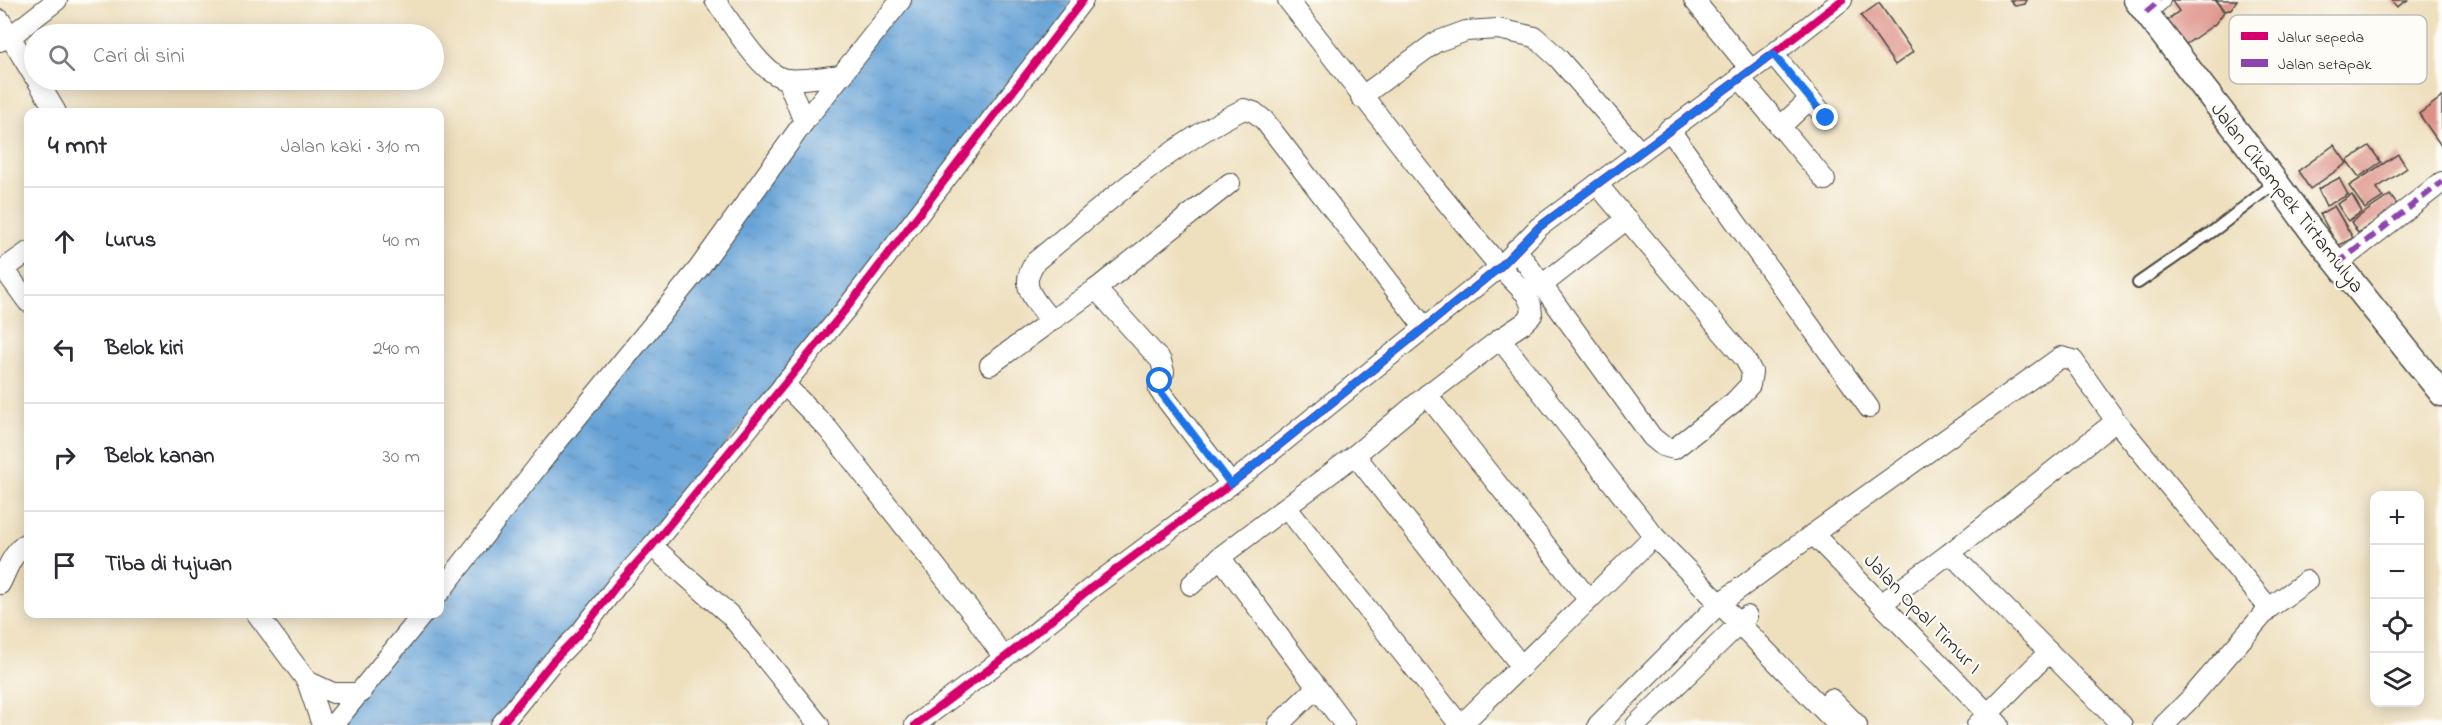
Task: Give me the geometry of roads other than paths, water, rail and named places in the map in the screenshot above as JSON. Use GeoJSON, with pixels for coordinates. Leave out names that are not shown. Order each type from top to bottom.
{"type":"FeatureCollection","features":[{"type":"Feature","properties":{"kind":"street"},"geometry":{"type":"LineString","coordinates":[[24,61],[4,32],[57,0]]}},
{"type":"Feature","properties":{"kind":"street"},"geometry":{"type":"LineString","coordinates":[[715,0],[762,63],[778,76],[787,79],[843,75]]}},
{"type":"Feature","properties":{"kind":"street"},"geometry":{"type":"LineString","coordinates":[[444,587],[552,447],[699,268],[804,122],[900,0]]}},
{"type":"Feature","properties":{"kind":"street"},"geometry":{"type":"LineString","coordinates":[[501,725],[553,661],[581,632],[617,585],[652,546],[846,309],[1083,0]]}},
{"type":"Feature","properties":{"kind":"street"},"geometry":{"type":"LineString","coordinates":[[1694,0],[1779,127],[1825,180]]}},
{"type":"Feature","properties":{"kind":"street"},"geometry":{"type":"LineString","coordinates":[[915,725],[1091,588],[1231,484],[1500,267],[1539,227],[1773,54],[1842,0]]}},
{"type":"Feature","properties":{"kind":"street"},"geometry":{"type":"LineString","coordinates":[[1191,585],[1220,557],[1355,455],[1427,395],[1532,315],[1532,305],[1526,294],[1500,267],[1361,97],[1293,2]]}},
{"type":"Feature","properties":{"kind":"street","name":"Jalan Cikampek Tirtamulya"},"geometry":{"type":"LineString","coordinates":[[2147,4],[2337,264],[2442,394]]}},
{"type":"Feature","properties":{"kind":"street"},"geometry":{"type":"LineString","coordinates":[[1361,97],[1436,42],[1466,32],[1498,29],[1535,37],[1558,58],[1640,152]]}},
{"type":"Feature","properties":{"kind":"street"},"geometry":{"type":"LineString","coordinates":[[1773,54],[1826,118]]}},
{"type":"Feature","properties":{"kind":"street"},"geometry":{"type":"LineString","coordinates":[[787,79],[804,122]]}},
{"type":"Feature","properties":{"kind":"street"},"geometry":{"type":"LineString","coordinates":[[43,90],[54,108]]}},
{"type":"Feature","properties":{"kind":"street"},"geometry":{"type":"LineString","coordinates":[[1779,127],[1809,100]]}},
{"type":"Feature","properties":{"kind":"street"},"geometry":{"type":"LineString","coordinates":[[1051,321],[1028,289],[1026,277],[1036,261],[1157,162],[1225,118],[1244,109],[1254,112],[1264,120],[1424,327]]}},
{"type":"Feature","properties":{"kind":"street"},"geometry":{"type":"LineString","coordinates":[[1669,129],[1869,408]]}},
{"type":"Feature","properties":{"kind":"street"},"geometry":{"type":"LineString","coordinates":[[2337,264],[2442,182]]}},
{"type":"Feature","properties":{"kind":"street"},"geometry":{"type":"LineString","coordinates":[[990,365],[1096,289],[1230,183]]}},
{"type":"Feature","properties":{"kind":"street"},"geometry":{"type":"LineString","coordinates":[[1516,249],[1652,437],[1663,446],[1674,449],[1734,402],[1750,384],[1752,372],[1745,359],[1597,184]]}},
{"type":"Feature","properties":{"kind":"street"},"geometry":{"type":"LineString","coordinates":[[1542,285],[1627,219]]}},
{"type":"Feature","properties":{"kind":"street"},"geometry":{"type":"LineString","coordinates":[[24,255],[4,269],[24,296]]}},
{"type":"Feature","properties":{"kind":"street"},"geometry":{"type":"LineString","coordinates":[[1096,289],[1161,361],[1164,372],[1159,390],[1231,484]]}},
{"type":"Feature","properties":{"kind":"street"},"geometry":{"type":"LineString","coordinates":[[1500,339],[1654,536],[1725,600],[1838,725]]}},
{"type":"Feature","properties":{"kind":"street"},"geometry":{"type":"LineString","coordinates":[[1598,725],[1725,600],[1813,534],[2061,357],[2073,360],[2116,421],[2269,608]]}},
{"type":"Feature","properties":{"kind":"street"},"geometry":{"type":"LineString","coordinates":[[784,384],[828,429],[959,596],[1004,658]]}},
{"type":"Feature","properties":{"kind":"street"},"geometry":{"type":"LineString","coordinates":[[1427,395],[1588,600]]}},
{"type":"Feature","properties":{"kind":"street"},"geometry":{"type":"LineString","coordinates":[[1881,604],[1950,554],[2116,421]]}},
{"type":"Feature","properties":{"kind":"street"},"geometry":{"type":"LineString","coordinates":[[1355,455],[1522,667]]}},
{"type":"Feature","properties":{"kind":"street"},"geometry":{"type":"LineString","coordinates":[[1286,507],[1461,725],[1654,536]]}},
{"type":"Feature","properties":{"kind":"street","name":"Jalan Opal Timur I"},"geometry":{"type":"LineString","coordinates":[[1813,534],[1881,604],[1988,721]]}},
{"type":"Feature","properties":{"kind":"street"},"geometry":{"type":"LineString","coordinates":[[0,584],[13,557],[24,545]]}},
{"type":"Feature","properties":{"kind":"street"},"geometry":{"type":"LineString","coordinates":[[652,546],[731,616],[819,725]]}},
{"type":"Feature","properties":{"kind":"street"},"geometry":{"type":"LineString","coordinates":[[1950,554],[2122,725]]}},
{"type":"Feature","properties":{"kind":"street"},"geometry":{"type":"LineString","coordinates":[[1220,557],[1345,725]]}},
{"type":"Feature","properties":{"kind":"street"},"geometry":{"type":"LineString","coordinates":[[2164,725],[2269,608],[2307,581]]}},
{"type":"Feature","properties":{"kind":"street"},"geometry":{"type":"LineString","coordinates":[[260,618],[307,681],[322,725]]}},
{"type":"Feature","properties":{"kind":"street"},"geometry":{"type":"LineString","coordinates":[[333,725],[420,618]]}},
{"type":"Feature","properties":{"kind":"street"},"geometry":{"type":"LineString","coordinates":[[1636,725],[1743,619]]}},
{"type":"Feature","properties":{"kind":"street"},"geometry":{"type":"LineString","coordinates":[[1743,619],[1857,725]]}},
{"type":"Feature","properties":{"kind":"street"},"geometry":{"type":"LineString","coordinates":[[1988,721],[2049,652]]}},
{"type":"Feature","properties":{"kind":"street"},"geometry":{"type":"LineString","coordinates":[[307,681],[333,693],[360,693]]}},
{"type":"Feature","properties":{"kind":"street"},"geometry":{"type":"LineString","coordinates":[[1278,725],[1316,688]]}},
{"type":"Feature","properties":{"kind":"lane"},"geometry":{"type":"LineString","coordinates":[[2139,283],[2216,229],[2276,182]]}},
{"type":"Feature","properties":{"kind":"water"},"geometry":{"type":"Polygon","coordinates":[[[899,0],[1083,0],[501,725],[333,725],[420,618],[444,618],[444,587],[899,0]]]}}]}
